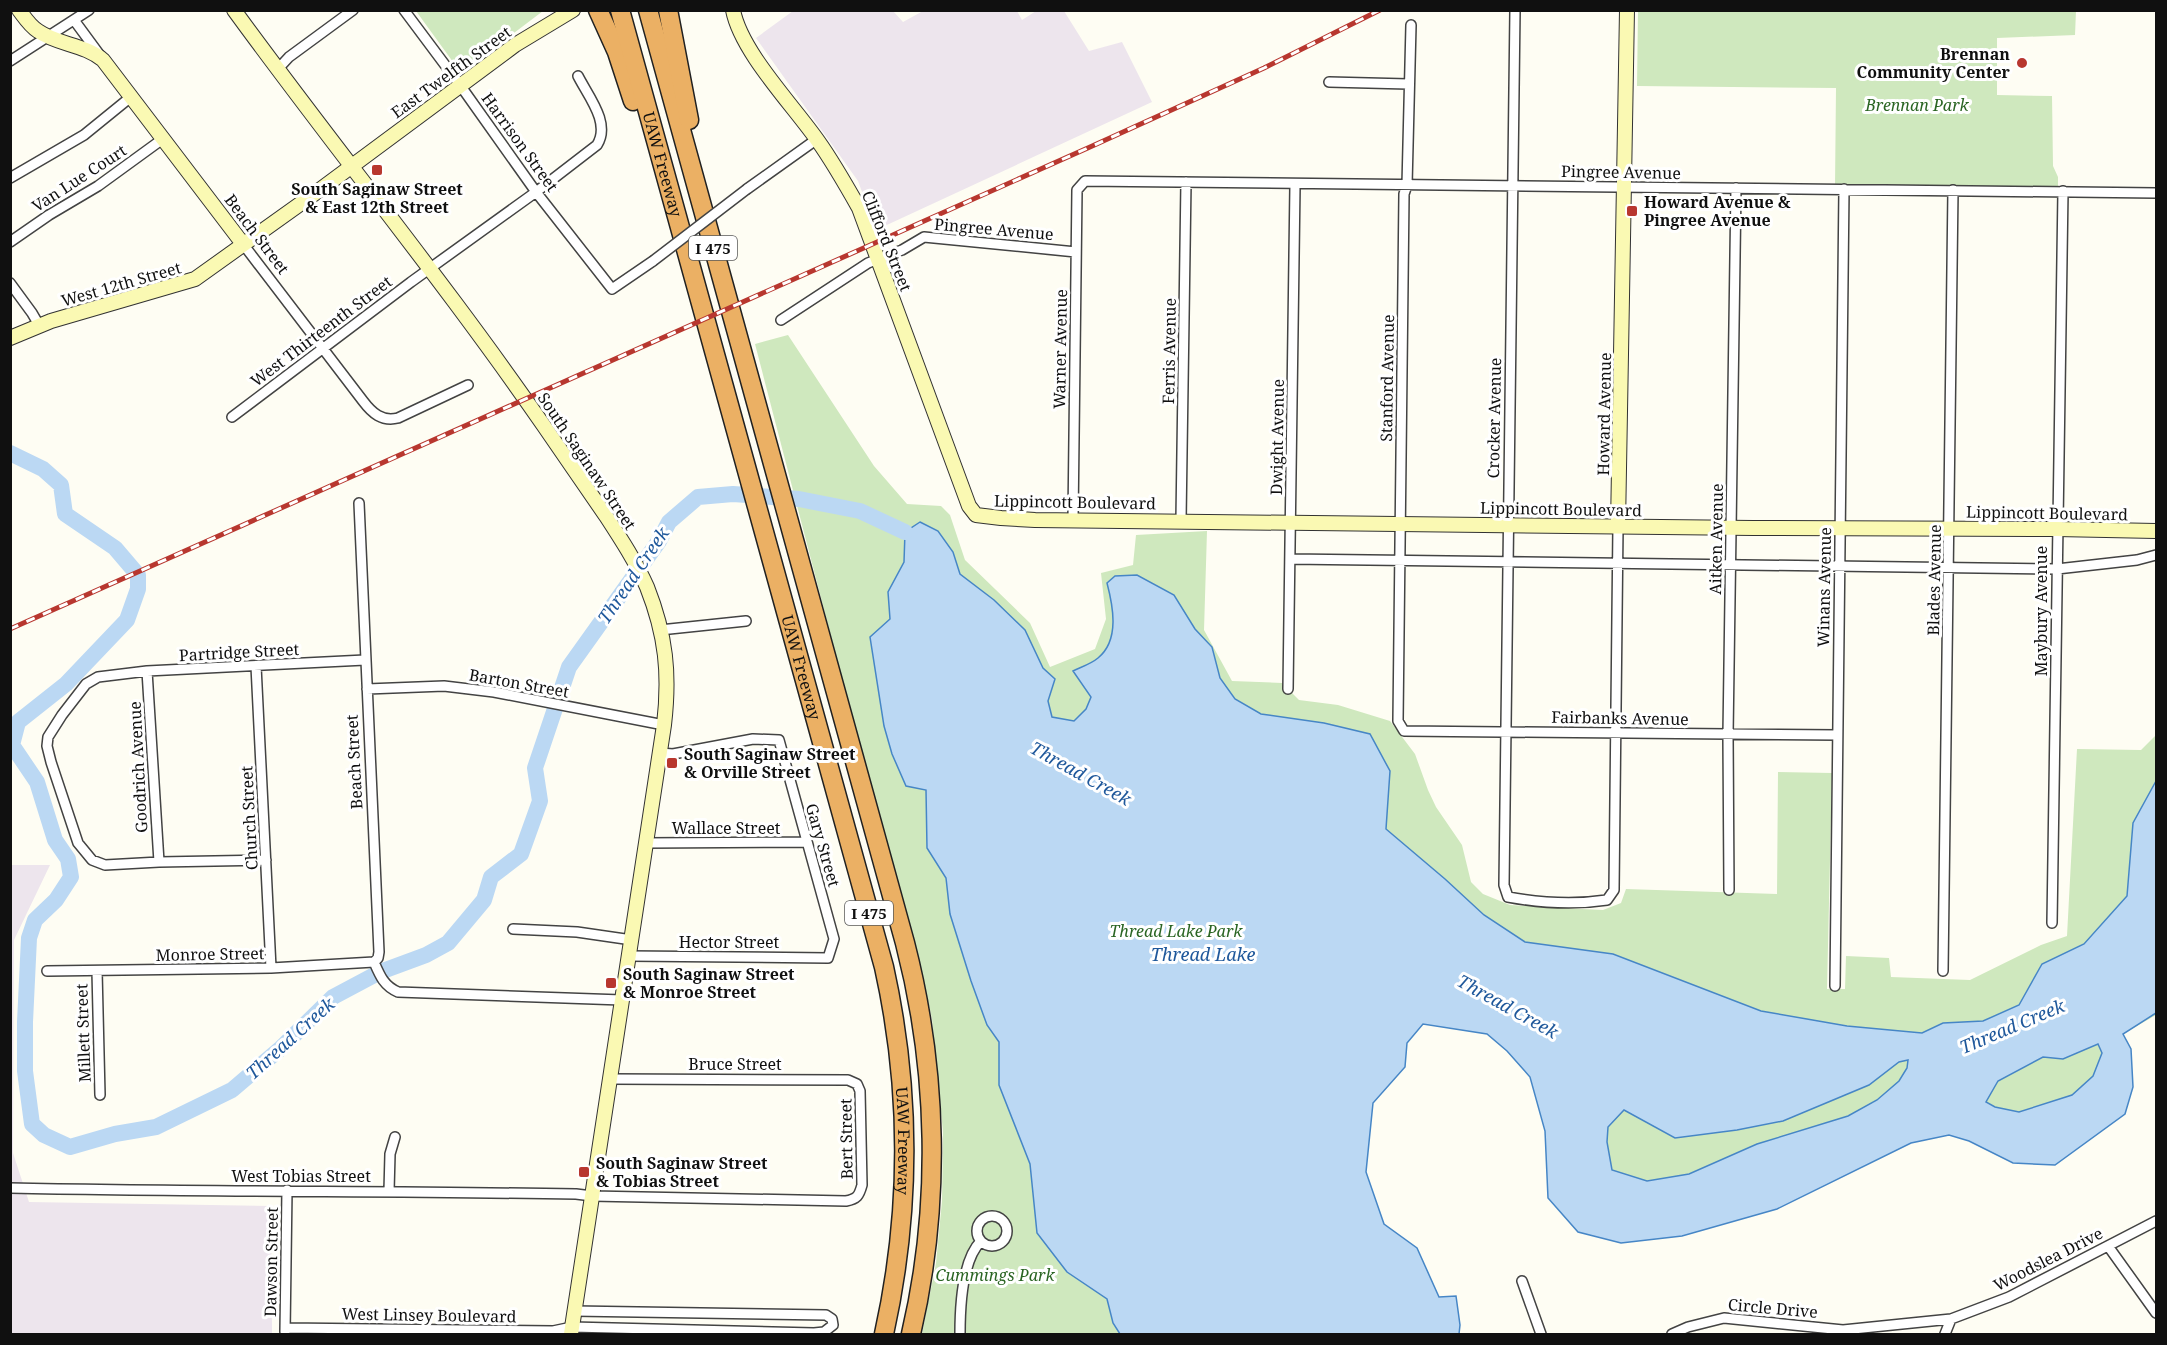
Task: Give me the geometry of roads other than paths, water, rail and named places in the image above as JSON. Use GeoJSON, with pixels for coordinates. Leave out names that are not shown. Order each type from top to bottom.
{"type":"FeatureCollection","features":[{"type":"Feature","properties":{"kind":"highway"},"geometry":{"type":"LineString","coordinates":[[598,10],[617,52],[688,253]]}},
{"type":"Feature","properties":{"kind":"highway","name":"UAW Freeway"},"geometry":{"type":"LineString","coordinates":[[620,10],[885,967],[896,1027],[904,1111],[905,1171],[900,1242],[884,1335]]}},
{"type":"Feature","properties":{"kind":"highway","name":"UAW Freeway"},"geometry":{"type":"LineString","coordinates":[[648,10],[905,943],[922,1019],[931,1104],[931,1171],[925,1252],[911,1335]]}},
{"type":"Feature","properties":{"kind":"highway"},"geometry":{"type":"LineString","coordinates":[[668,10],[715,257]]}},
{"type":"Feature","properties":{"kind":"street","name":"Beach Street"},"geometry":{"type":"LineString","coordinates":[[19,10],[34,28],[48,36],[84,48],[106,63]]}},
{"type":"Feature","properties":{"kind":"street"},"geometry":{"type":"LineString","coordinates":[[10,61],[88,10]]}},
{"type":"Feature","properties":{"kind":"street","name":"South Saginaw Street"},"geometry":{"type":"LineString","coordinates":[[234,10],[525,399],[629,551],[646,585],[660,630],[668,673],[664,725],[571,1331]]}},
{"type":"Feature","properties":{"kind":"street"},"geometry":{"type":"LineString","coordinates":[[277,70],[289,57],[353,10]]}},
{"type":"Feature","properties":{"kind":"street","name":"Harrison Street"},"geometry":{"type":"LineString","coordinates":[[404,10],[536,192],[612,289],[817,139]]}},
{"type":"Feature","properties":{"kind":"street","name":"East Twelfth Street"},"geometry":{"type":"LineString","coordinates":[[351,166],[515,45],[573,10]]}},
{"type":"Feature","properties":{"kind":"street","name":"Clifford Street"},"geometry":{"type":"LineString","coordinates":[[732,10],[749,49],[817,139],[839,171],[859,208],[969,506]]}},
{"type":"Feature","properties":{"kind":"street","name":"Crocker Avenue"},"geometry":{"type":"LineString","coordinates":[[1508,897],[1504,885],[1505,732],[1515,10]]}},
{"type":"Feature","properties":{"kind":"street","name":"Howard Avenue"},"geometry":{"type":"LineString","coordinates":[[1508,897],[1528,901],[1582,904],[1607,900],[1614,890],[1627,10]]}},
{"type":"Feature","properties":{"kind":"street","name":"Beach Street"},"geometry":{"type":"LineString","coordinates":[[74,20],[374,414],[386,419],[398,418],[468,386]]}},
{"type":"Feature","properties":{"kind":"street","name":"Stanford Avenue"},"geometry":{"type":"LineString","coordinates":[[1404,731],[1398,721],[1399,561],[1404,194],[1407,185],[1410,25]]}},
{"type":"Feature","properties":{"kind":"street","name":"West Thirteenth Street"},"geometry":{"type":"LineString","coordinates":[[232,417],[597,145],[602,137],[602,122],[578,76]]}},
{"type":"Feature","properties":{"kind":"street"},"geometry":{"type":"LineString","coordinates":[[1329,82],[1408,84]]}},
{"type":"Feature","properties":{"kind":"street"},"geometry":{"type":"LineString","coordinates":[[10,178],[79,138],[132,96]]}},
{"type":"Feature","properties":{"kind":"street","name":"Van Lue Court"},"geometry":{"type":"LineString","coordinates":[[10,242],[49,215],[98,186],[164,138]]}},
{"type":"Feature","properties":{"kind":"street","name":"West 12th Street"},"geometry":{"type":"LineString","coordinates":[[10,338],[39,325],[191,281],[351,166]]}},
{"type":"Feature","properties":{"kind":"street","name":"Pingree Avenue"},"geometry":{"type":"LineString","coordinates":[[1085,181],[2157,193]]}},
{"type":"Feature","properties":{"kind":"street","name":"Warner Avenue"},"geometry":{"type":"LineString","coordinates":[[1073,520],[1077,190],[1085,181]]}},
{"type":"Feature","properties":{"kind":"street","name":"Ferris Avenue"},"geometry":{"type":"LineString","coordinates":[[1181,520],[1186,182]]}},
{"type":"Feature","properties":{"kind":"street","name":"Dwight Avenue"},"geometry":{"type":"LineString","coordinates":[[1288,689],[1295,185]]}},
{"type":"Feature","properties":{"kind":"street","name":"Aitken Avenue"},"geometry":{"type":"LineString","coordinates":[[1729,890],[1728,735],[1737,188]]}},
{"type":"Feature","properties":{"kind":"street","name":"Winans Avenue"},"geometry":{"type":"LineString","coordinates":[[1835,986],[1844,189]]}},
{"type":"Feature","properties":{"kind":"street","name":"Blades Avenue"},"geometry":{"type":"LineString","coordinates":[[1943,971],[1953,190]]}},
{"type":"Feature","properties":{"kind":"street","name":"Maybury Avenue"},"geometry":{"type":"LineString","coordinates":[[2052,922],[2056,528],[2063,191]]}},
{"type":"Feature","properties":{"kind":"street","name":"Pingree Avenue"},"geometry":{"type":"LineString","coordinates":[[781,320],[868,263],[902,250],[924,237],[1076,252]]}},
{"type":"Feature","properties":{"kind":"street"},"geometry":{"type":"LineString","coordinates":[[10,283],[39,325]]}},
{"type":"Feature","properties":{"kind":"street","name":"Beach Street"},"geometry":{"type":"LineString","coordinates":[[358,503],[379,952],[374,962],[381,980],[390,989],[398,992],[622,1000]]}},
{"type":"Feature","properties":{"kind":"street","name":"Lippincott Boulevard"},"geometry":{"type":"LineString","coordinates":[[969,506],[976,515],[1073,520],[1731,528],[2056,528],[2157,531]]}},
{"type":"Feature","properties":{"kind":"street"},"geometry":{"type":"LineString","coordinates":[[1290,559],[2057,569],[2137,560],[2157,555]]}},
{"type":"Feature","properties":{"kind":"street"},"geometry":{"type":"LineString","coordinates":[[660,630],[746,621]]}},
{"type":"Feature","properties":{"kind":"street","name":"Partridge Street"},"geometry":{"type":"LineString","coordinates":[[266,860],[105,865],[92,860],[78,843],[47,746],[48,737],[87,684],[98,677],[147,671],[365,660]]}},
{"type":"Feature","properties":{"kind":"street","name":"Church Street"},"geometry":{"type":"LineString","coordinates":[[256,666],[271,968]]}},
{"type":"Feature","properties":{"kind":"street","name":"Goodrich Avenue"},"geometry":{"type":"LineString","coordinates":[[147,671],[159,862]]}},
{"type":"Feature","properties":{"kind":"street","name":"Barton Street"},"geometry":{"type":"LineString","coordinates":[[367,689],[444,686],[494,692],[664,725]]}},
{"type":"Feature","properties":{"kind":"street","name":"Fairbanks Avenue"},"geometry":{"type":"LineString","coordinates":[[1404,731],[1837,735]]}},
{"type":"Feature","properties":{"kind":"street","name":"Gary Street"},"geometry":{"type":"LineString","coordinates":[[660,753],[673,754],[753,739],[779,740],[834,939],[828,958]]}},
{"type":"Feature","properties":{"kind":"street","name":"Wallace Street"},"geometry":{"type":"LineString","coordinates":[[646,843],[807,842]]}},
{"type":"Feature","properties":{"kind":"street"},"geometry":{"type":"LineString","coordinates":[[513,929],[577,932],[632,940]]}},
{"type":"Feature","properties":{"kind":"street","name":"Hector Street"},"geometry":{"type":"LineString","coordinates":[[629,956],[828,958]]}},
{"type":"Feature","properties":{"kind":"street","name":"Monroe Street"},"geometry":{"type":"LineString","coordinates":[[47,971],[271,968],[374,962]]}},
{"type":"Feature","properties":{"kind":"street","name":"Millett Street"},"geometry":{"type":"LineString","coordinates":[[97,971],[100,1095]]}},
{"type":"Feature","properties":{"kind":"street","name":"Bruce Street"},"geometry":{"type":"LineString","coordinates":[[611,1079],[848,1080],[857,1084]]}},
{"type":"Feature","properties":{"kind":"street","name":"Bert Street"},"geometry":{"type":"LineString","coordinates":[[857,1084],[861,1102],[862,1185],[860,1194]]}},
{"type":"Feature","properties":{"kind":"street"},"geometry":{"type":"LineString","coordinates":[[389,1191],[390,1154],[394,1137]]}},
{"type":"Feature","properties":{"kind":"street","name":"West Tobias Street"},"geometry":{"type":"LineString","coordinates":[[10,1188],[389,1191],[846,1201],[855,1199],[860,1194]]}},
{"type":"Feature","properties":{"kind":"street","name":"Dawson Street"},"geometry":{"type":"LineString","coordinates":[[285,1331],[287,1191]]}},
{"type":"Feature","properties":{"kind":"street","name":"Woodslea Drive"},"geometry":{"type":"LineString","coordinates":[[1842,1330],[1951,1319],[2009,1297],[2157,1221]]}},
{"type":"Feature","properties":{"kind":"street"},"geometry":{"type":"LineString","coordinates":[[960,1335],[966,1274],[973,1251],[981,1241]]}},
{"type":"Feature","properties":{"kind":"street"},"geometry":{"type":"LineString","coordinates":[[2108,1246],[2157,1313]]}},
{"type":"Feature","properties":{"kind":"street"},"geometry":{"type":"LineString","coordinates":[[1522,1281],[1540,1335]]}},
{"type":"Feature","properties":{"kind":"street"},"geometry":{"type":"LineString","coordinates":[[574,1311],[719,1315],[719,1331]]}},
{"type":"Feature","properties":{"kind":"street","name":"West Linsey Boulevard"},"geometry":{"type":"LineString","coordinates":[[285,1331],[824,1332],[833,1324],[832,1319],[826,1315],[719,1315]]}},
{"type":"Feature","properties":{"kind":"street","name":"Circle Drive"},"geometry":{"type":"LineString","coordinates":[[1672,1335],[1724,1318],[1842,1330],[1854,1335]]}},
{"type":"Feature","properties":{"kind":"street"},"geometry":{"type":"LineString","coordinates":[[1945,1335],[1951,1319]]}},
{"type":"Feature","properties":{"kind":"water","name":"Thread Lake"},"geometry":{"type":"Polygon","coordinates":[[[920,522],[938,531],[953,552],[960,574],[994,600],[1025,630],[1043,668],[1055,679],[1048,701],[1052,717],[1074,721],[1086,709],[1091,697],[1073,671],[1098,658],[1110,642],[1113,612],[1107,583],[1115,576],[1137,575],[1174,595],[1195,629],[1212,647],[1220,678],[1235,699],[1261,714],[1324,723],[1370,734],[1390,771],[1386,829],[1484,915],[1525,942],[1613,954],[1761,1011],[1847,1026],[1922,1033],[1943,1023],[1983,1021],[2019,1005],[2042,964],[2084,944],[2127,896],[2133,823],[2156,781],[2156,1013],[2123,1034],[2131,1049],[2133,1087],[2125,1114],[2055,1165],[2013,1163],[1969,1141],[1949,1135],[1911,1143],[1777,1209],[1682,1236],[1621,1243],[1578,1232],[1548,1198],[1545,1131],[1530,1077],[1507,1051],[1487,1034],[1423,1024],[1407,1043],[1405,1067],[1373,1103],[1366,1172],[1384,1224],[1417,1248],[1439,1297],[1456,1296],[1459,1334],[1120,1334],[1113,1323],[1107,1299],[1067,1272],[1037,1233],[1030,1164],[999,1085],[999,1042],[987,1025],[971,981],[950,914],[946,878],[927,848],[926,790],[906,786],[892,754],[884,726],[870,637],[890,619],[888,592],[904,562],[905,532],[920,522]],[[2098,1044],[2063,1059],[2043,1057],[1998,1081],[1986,1102],[1995,1107],[2019,1112],[2072,1095],[2093,1076],[2102,1053],[2098,1044]],[[1908,1060],[1899,1062],[1869,1085],[1783,1121],[1737,1130],[1675,1138],[1624,1110],[1608,1127],[1607,1142],[1612,1170],[1647,1181],[1689,1174],[1757,1144],[1848,1116],[1877,1100],[1899,1081],[1907,1068],[1908,1060]]]}},
{"type":"Feature","properties":{"kind":"waterway","name":"Thread Creek"},"geometry":{"type":"LineString","coordinates":[[10,453],[43,469],[61,485],[65,514],[115,548],[138,575],[138,589],[127,620],[66,684],[18,722],[12,745],[37,782],[55,840],[68,859],[71,877],[56,900],[35,920],[29,938],[25,1022],[25,1071],[32,1124],[44,1135],[70,1147],[115,1134],[156,1127],[232,1090],[281,1048],[333,997],[380,972],[426,955],[448,943],[484,900],[491,877],[521,854],[540,801],[535,768],[569,667],[659,541],[669,522],[698,497],[733,494],[799,499],[860,511],[905,532]]}},
{"type":"Feature","properties":{"kind":"railway"},"geometry":{"type":"LineString","coordinates":[[10,629],[1090,147],[1264,68],[1380,10]]}},
{"type":"Feature","properties":{"kind":"place","name":"Brennan Community Center"},"geometry":{"type":"Point","coordinates":[2022,63]}},
{"type":"Feature","properties":{"kind":"place","name":"South Saginaw Street & East 12th Street"},"geometry":{"type":"Point","coordinates":[377,170]}},
{"type":"Feature","properties":{"kind":"place","name":"Howard Avenue & Pingree Avenue"},"geometry":{"type":"Point","coordinates":[1632,211]}},
{"type":"Feature","properties":{"kind":"place","name":"South Saginaw Street & Orville Street"},"geometry":{"type":"Point","coordinates":[672,763]}},
{"type":"Feature","properties":{"kind":"place","name":"South Saginaw Street & Monroe Street"},"geometry":{"type":"Point","coordinates":[611,983]}},
{"type":"Feature","properties":{"kind":"place","name":"South Saginaw Street & Tobias Street"},"geometry":{"type":"Point","coordinates":[584,1172]}},
{"type":"Feature","properties":{"kind":"park label","name":"Brennan Park"},"geometry":{"type":"Point","coordinates":[1917,105]}},
{"type":"Feature","properties":{"kind":"park label","name":"Thread Lake Park"},"geometry":{"type":"Point","coordinates":[1176,931]}},
{"type":"Feature","properties":{"kind":"park label","name":"Cummings Park"},"geometry":{"type":"Point","coordinates":[995,1275]}}]}
